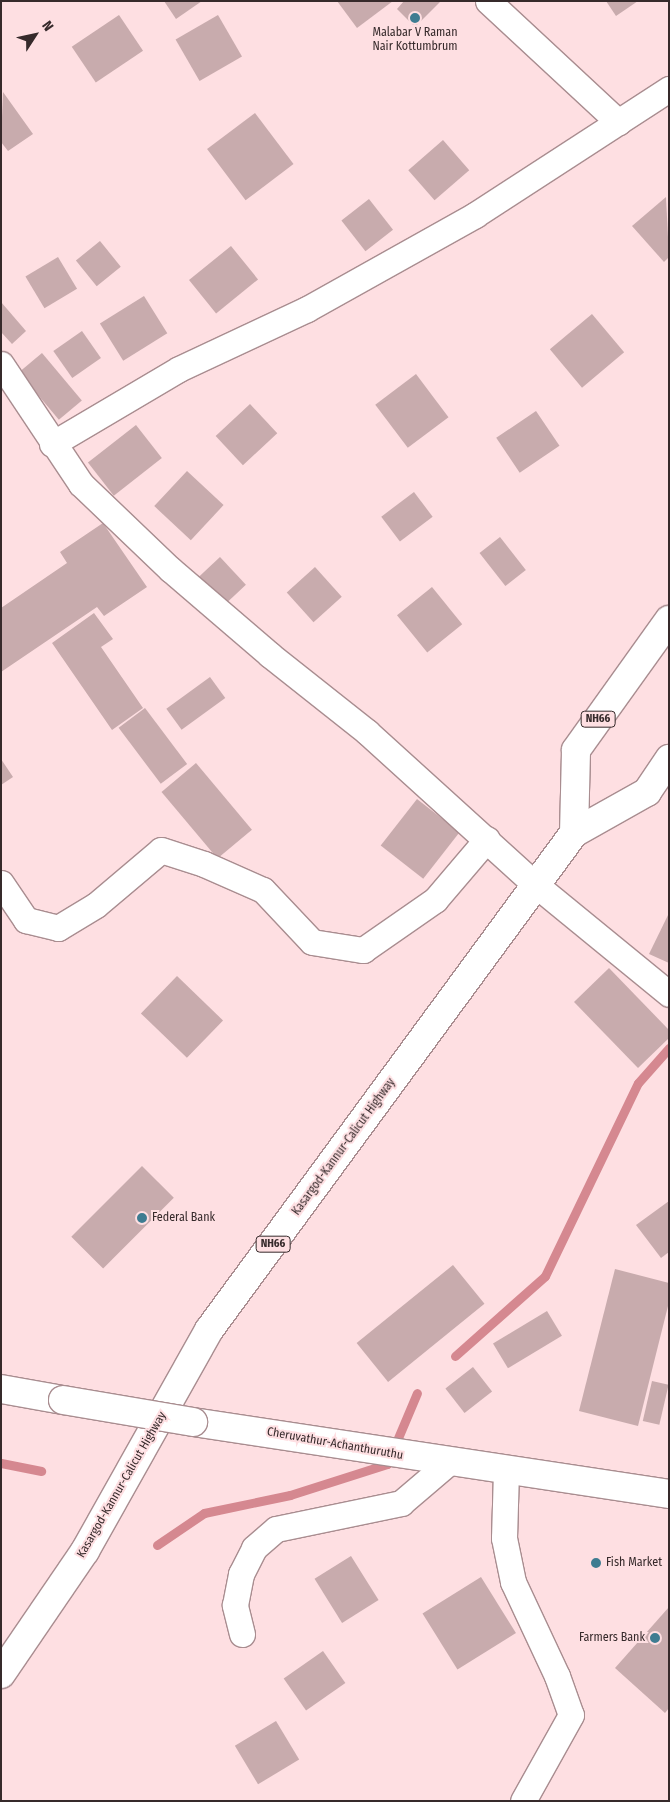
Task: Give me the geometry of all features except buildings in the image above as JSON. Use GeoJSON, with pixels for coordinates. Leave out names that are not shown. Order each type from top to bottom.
{"type":"FeatureCollection","features":[{"type":"Feature","properties":{"kind":"main road","name":"NH66"},"geometry":{"type":"LineString","coordinates":[[574,833],[576,750],[669,620]]}},
{"type":"Feature","properties":{"kind":"main road","name":"Kasargod-Kannur-Calicut Highway"},"geometry":{"type":"LineString","coordinates":[[1,1674],[85,1552],[209,1330],[574,833],[647,792],[669,759]]}},
{"type":"Feature","properties":{"kind":"main road","name":"Cheruvathur-Achanthuruthu"},"geometry":{"type":"LineString","coordinates":[[1,1390],[193,1422],[289,1434],[442,1462],[669,1494]]}},
{"type":"Feature","properties":{"kind":"street"},"geometry":{"type":"LineString","coordinates":[[488,1],[618,122]]}},
{"type":"Feature","properties":{"kind":"street"},"geometry":{"type":"LineString","coordinates":[[52,444],[180,369],[307,309],[475,215],[669,88]]}},
{"type":"Feature","properties":{"kind":"street"},"geometry":{"type":"LineString","coordinates":[[1,364],[52,444],[81,484],[171,570],[270,655],[367,732],[488,839],[536,885],[669,994]]}},
{"type":"Feature","properties":{"kind":"street"},"geometry":{"type":"LineString","coordinates":[[1,883],[26,920],[58,928],[96,905],[161,850],[204,864],[263,890],[312,942],[363,950],[435,900],[488,839]]}},
{"type":"Feature","properties":{"kind":"street"},"geometry":{"type":"LineString","coordinates":[[242,1634],[235,1605],[241,1574],[254,1548],[276,1529],[402,1503],[442,1462]]}},
{"type":"Feature","properties":{"kind":"street"},"geometry":{"type":"LineString","coordinates":[[506,1471],[504,1538],[513,1582],[557,1676],[571,1715],[523,1801]]}},
{"type":"Feature","properties":{"kind":"waterway"},"geometry":{"type":"LineString","coordinates":[[455,1356],[545,1276],[638,1083],[669,1048]]}},
{"type":"Feature","properties":{"kind":"waterway"},"geometry":{"type":"LineString","coordinates":[[157,1545],[204,1513],[290,1495],[387,1464],[417,1393]]}},
{"type":"Feature","properties":{"kind":"waterway"},"geometry":{"type":"LineString","coordinates":[[1,1463],[41,1471]]}},
{"type":"Feature","properties":{"kind":"place","name":"Malabar V Raman Nair Kottumbrum"},"geometry":{"type":"Point","coordinates":[415,18]}},
{"type":"Feature","properties":{"kind":"place","name":"Federal Bank"},"geometry":{"type":"Point","coordinates":[142,1218]}},
{"type":"Feature","properties":{"kind":"place","name":"Fish Market"},"geometry":{"type":"Point","coordinates":[596,1563]}},
{"type":"Feature","properties":{"kind":"place","name":"Farmers Bank"},"geometry":{"type":"Point","coordinates":[655,1638]}}]}
